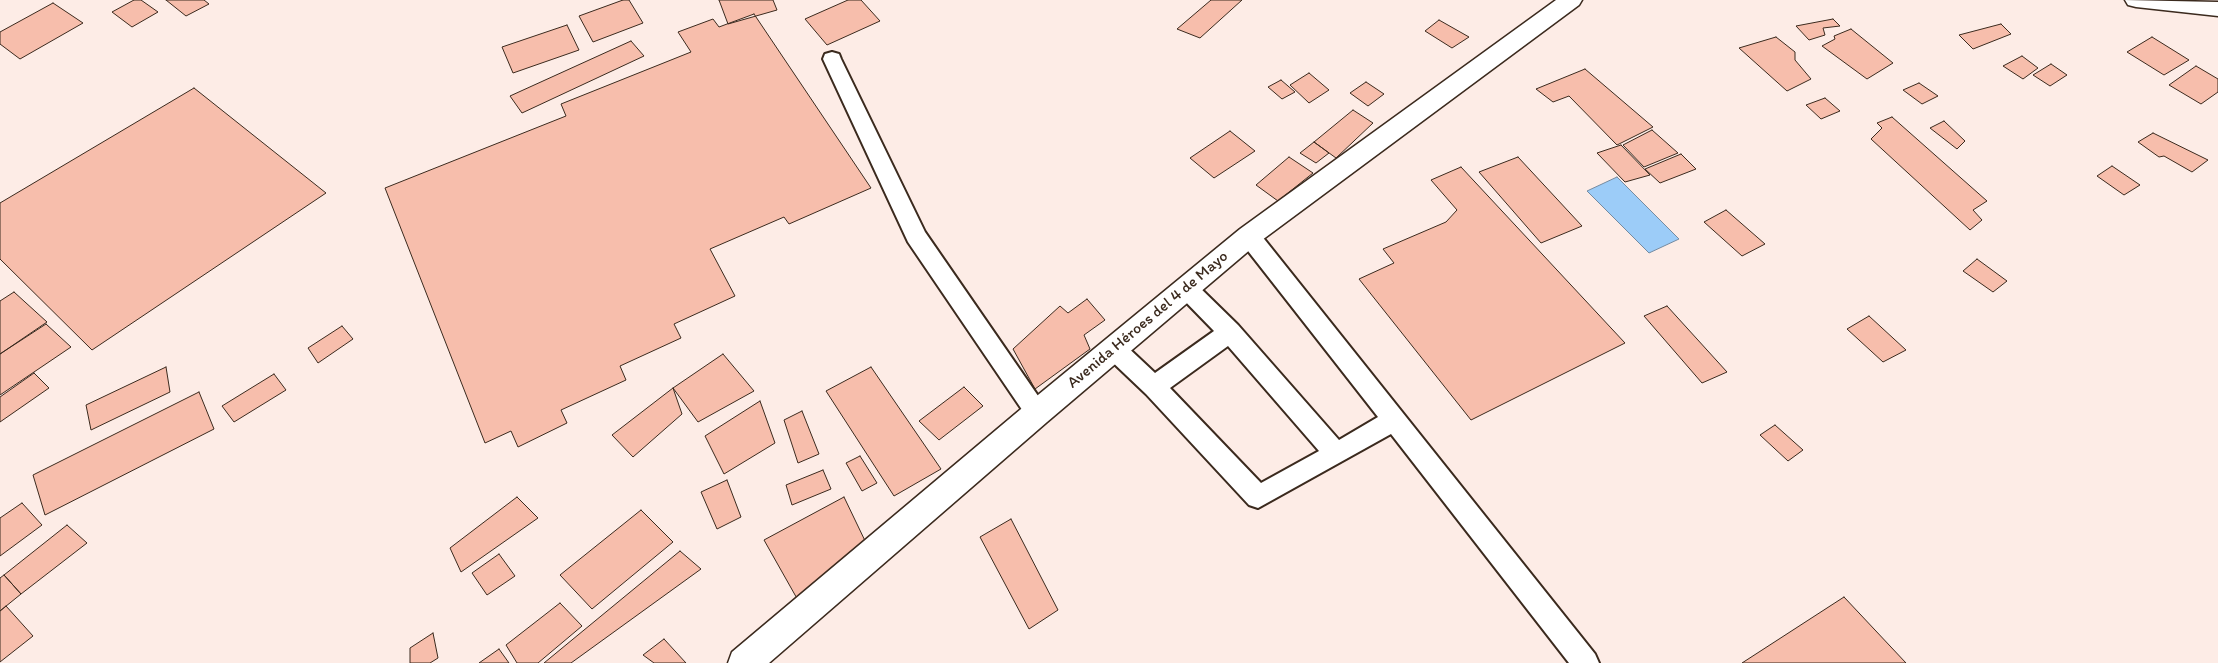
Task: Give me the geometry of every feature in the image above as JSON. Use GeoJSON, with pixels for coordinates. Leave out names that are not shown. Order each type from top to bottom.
{"type":"FeatureCollection","features":[{"type":"Feature","properties":{"kind":"main road","name":"Avenida Héroes del 4 de Mayo"},"geometry":{"type":"LineString","coordinates":[[744,663],[1037,413],[1249,236],[1571,0]]}},
{"type":"Feature","properties":{"kind":"main road"},"geometry":{"type":"LineString","coordinates":[[2136,0],[2218,9]]}},
{"type":"Feature","properties":{"kind":"lane"},"geometry":{"type":"LineString","coordinates":[[832,59],[916,236],[1037,413]]}},
{"type":"Feature","properties":{"kind":"lane"},"geometry":{"type":"LineString","coordinates":[[1249,236],[1586,663]]}},
{"type":"Feature","properties":{"kind":"lane"},"geometry":{"type":"LineString","coordinates":[[1186,288],[1230,332],[1336,454]]}},
{"type":"Feature","properties":{"kind":"lane"},"geometry":{"type":"LineString","coordinates":[[1154,387],[1230,332]]}},
{"type":"Feature","properties":{"kind":"lane"},"geometry":{"type":"LineString","coordinates":[[1114,350],[1154,387],[1258,497],[1394,420]]}},
{"type":"Feature","properties":{"kind":"water"},"geometry":{"type":"Polygon","coordinates":[[[1617,177],[1679,239],[1649,253],[1587,191],[1617,177]]]}},
{"type":"Feature","properties":{"kind":"building"},"geometry":{"type":"Polygon","coordinates":[[[134,0],[141,0],[158,12],[132,27],[112,12],[134,0]]]}},
{"type":"Feature","properties":{"kind":"building"},"geometry":{"type":"Polygon","coordinates":[[[166,0],[204,0],[209,4],[186,16],[166,0]]]}},
{"type":"Feature","properties":{"kind":"building"},"geometry":{"type":"Polygon","coordinates":[[[623,0],[629,0],[643,23],[593,42],[579,16],[623,0]]]}},
{"type":"Feature","properties":{"kind":"building"},"geometry":{"type":"Polygon","coordinates":[[[719,0],[773,0],[777,10],[728,24],[719,0]]]}},
{"type":"Feature","properties":{"kind":"building"},"geometry":{"type":"Polygon","coordinates":[[[848,0],[861,0],[880,21],[827,45],[805,19],[848,0]]]}},
{"type":"Feature","properties":{"kind":"building"},"geometry":{"type":"Polygon","coordinates":[[[1211,0],[1242,0],[1200,38],[1177,29],[1211,0]]]}},
{"type":"Feature","properties":{"kind":"building"},"geometry":{"type":"Polygon","coordinates":[[[53,3],[83,23],[20,59],[0,44],[0,32],[53,3]]]}},
{"type":"Feature","properties":{"kind":"building"},"geometry":{"type":"Polygon","coordinates":[[[754,14],[871,188],[789,224],[784,217],[710,249],[735,296],[674,324],[681,338],[620,366],[626,380],[561,410],[567,423],[518,447],[511,431],[485,443],[385,188],[566,116],[561,104],[691,52],[678,32],[713,19],[719,27],[754,14]]]}},
{"type":"Feature","properties":{"kind":"building"},"geometry":{"type":"Polygon","coordinates":[[[1833,19],[1840,26],[1823,28],[1825,35],[1809,40],[1796,26],[1833,19]]]}},
{"type":"Feature","properties":{"kind":"building"},"geometry":{"type":"Polygon","coordinates":[[[1439,20],[1469,37],[1452,48],[1425,31],[1439,20]]]}},
{"type":"Feature","properties":{"kind":"building"},"geometry":{"type":"Polygon","coordinates":[[[2001,24],[2011,34],[1973,49],[1959,35],[2001,24]]]}},
{"type":"Feature","properties":{"kind":"building"},"geometry":{"type":"Polygon","coordinates":[[[567,25],[579,50],[513,73],[502,47],[567,25]]]}},
{"type":"Feature","properties":{"kind":"building"},"geometry":{"type":"Polygon","coordinates":[[[1851,29],[1893,63],[1867,79],[1822,46],[1835,39],[1834,36],[1851,29]]]}},
{"type":"Feature","properties":{"kind":"building"},"geometry":{"type":"Polygon","coordinates":[[[1776,37],[1795,52],[1795,60],[1811,79],[1787,91],[1739,48],[1776,37]]]}},
{"type":"Feature","properties":{"kind":"building"},"geometry":{"type":"Polygon","coordinates":[[[2152,37],[2189,60],[2164,75],[2127,52],[2152,37]]]}},
{"type":"Feature","properties":{"kind":"building"},"geometry":{"type":"Polygon","coordinates":[[[631,41],[644,56],[522,113],[510,96],[631,41]]]}},
{"type":"Feature","properties":{"kind":"building"},"geometry":{"type":"Polygon","coordinates":[[[2022,56],[2038,68],[2023,79],[2003,66],[2022,56]]]}},
{"type":"Feature","properties":{"kind":"building"},"geometry":{"type":"Polygon","coordinates":[[[2051,64],[2067,75],[2050,86],[2033,75],[2051,64]]]}},
{"type":"Feature","properties":{"kind":"building"},"geometry":{"type":"Polygon","coordinates":[[[2196,66],[2218,79],[2218,92],[2201,104],[2169,85],[2196,66]]]}},
{"type":"Feature","properties":{"kind":"building"},"geometry":{"type":"Polygon","coordinates":[[[1585,69],[1653,127],[1617,145],[1569,96],[1553,102],[1536,89],[1585,69]]]}},
{"type":"Feature","properties":{"kind":"building"},"geometry":{"type":"Polygon","coordinates":[[[1309,73],[1329,90],[1309,103],[1290,85],[1309,73]]]}},
{"type":"Feature","properties":{"kind":"building"},"geometry":{"type":"Polygon","coordinates":[[[1281,80],[1295,92],[1282,99],[1268,87],[1281,80]]]}},
{"type":"Feature","properties":{"kind":"building"},"geometry":{"type":"Polygon","coordinates":[[[1366,82],[1384,94],[1368,106],[1350,93],[1366,82]]]}},
{"type":"Feature","properties":{"kind":"building"},"geometry":{"type":"Polygon","coordinates":[[[1919,83],[1938,96],[1922,104],[1903,90],[1919,83]]]}},
{"type":"Feature","properties":{"kind":"building"},"geometry":{"type":"Polygon","coordinates":[[[194,88],[326,193],[92,350],[0,259],[0,203],[194,88]]]}},
{"type":"Feature","properties":{"kind":"building"},"geometry":{"type":"Polygon","coordinates":[[[1825,98],[1840,111],[1821,119],[1806,105],[1825,98]]]}},
{"type":"Feature","properties":{"kind":"building"},"geometry":{"type":"Polygon","coordinates":[[[1353,110],[1373,123],[1336,158],[1314,142],[1353,110]]]}},
{"type":"Feature","properties":{"kind":"building"},"geometry":{"type":"Polygon","coordinates":[[[1892,117],[1987,201],[1973,210],[1982,220],[1970,230],[1871,139],[1882,128],[1877,123],[1892,117]]]}},
{"type":"Feature","properties":{"kind":"building"},"geometry":{"type":"Polygon","coordinates":[[[1944,121],[1965,141],[1957,149],[1930,128],[1944,121]]]}},
{"type":"Feature","properties":{"kind":"building"},"geometry":{"type":"Polygon","coordinates":[[[1652,130],[1678,153],[1644,167],[1623,145],[1652,130]]]}},
{"type":"Feature","properties":{"kind":"building"},"geometry":{"type":"Polygon","coordinates":[[[1230,131],[1255,151],[1214,178],[1190,158],[1230,131]]]}},
{"type":"Feature","properties":{"kind":"building"},"geometry":{"type":"Polygon","coordinates":[[[2153,133],[2208,160],[2192,172],[2164,156],[2159,157],[2138,142],[2153,133]]]}},
{"type":"Feature","properties":{"kind":"building"},"geometry":{"type":"Polygon","coordinates":[[[1314,142],[1329,153],[1316,163],[1300,153],[1314,142]]]}},
{"type":"Feature","properties":{"kind":"building"},"geometry":{"type":"Polygon","coordinates":[[[1621,145],[1650,175],[1625,182],[1597,153],[1621,145]]]}},
{"type":"Feature","properties":{"kind":"building"},"geometry":{"type":"Polygon","coordinates":[[[1681,154],[1696,169],[1660,183],[1645,169],[1681,154]]]}},
{"type":"Feature","properties":{"kind":"building"},"geometry":{"type":"Polygon","coordinates":[[[1289,157],[1313,173],[1278,201],[1256,185],[1289,157]]]}},
{"type":"Feature","properties":{"kind":"building"},"geometry":{"type":"Polygon","coordinates":[[[1518,157],[1582,226],[1541,243],[1479,172],[1518,157]]]}},
{"type":"Feature","properties":{"kind":"building"},"geometry":{"type":"Polygon","coordinates":[[[2112,166],[2140,185],[2124,195],[2097,176],[2112,166]]]}},
{"type":"Feature","properties":{"kind":"building"},"geometry":{"type":"Polygon","coordinates":[[[1461,167],[1625,343],[1471,420],[1359,279],[1394,263],[1383,249],[1446,222],[1457,210],[1431,180],[1461,167]]]}},
{"type":"Feature","properties":{"kind":"building"},"geometry":{"type":"Polygon","coordinates":[[[1726,210],[1765,244],[1742,256],[1704,222],[1726,210]]]}},
{"type":"Feature","properties":{"kind":"building"},"geometry":{"type":"Polygon","coordinates":[[[1977,259],[2007,281],[1993,292],[1963,271],[1977,259]]]}},
{"type":"Feature","properties":{"kind":"building"},"geometry":{"type":"Polygon","coordinates":[[[14,292],[47,322],[0,354],[0,301],[14,292]]]}},
{"type":"Feature","properties":{"kind":"building"},"geometry":{"type":"Polygon","coordinates":[[[1087,299],[1105,320],[1084,335],[1090,349],[1035,389],[1013,349],[1060,306],[1068,313],[1087,299]]]}},
{"type":"Feature","properties":{"kind":"building"},"geometry":{"type":"Polygon","coordinates":[[[1667,306],[1727,372],[1702,383],[1644,316],[1667,306]]]}},
{"type":"Feature","properties":{"kind":"building"},"geometry":{"type":"Polygon","coordinates":[[[1869,316],[1906,350],[1883,362],[1847,329],[1869,316]]]}},
{"type":"Feature","properties":{"kind":"building"},"geometry":{"type":"Polygon","coordinates":[[[46,324],[71,347],[0,395],[0,354],[46,324]]]}},
{"type":"Feature","properties":{"kind":"building"},"geometry":{"type":"Polygon","coordinates":[[[342,326],[353,339],[318,363],[308,348],[342,326]]]}},
{"type":"Feature","properties":{"kind":"building"},"geometry":{"type":"Polygon","coordinates":[[[723,354],[754,391],[698,422],[673,388],[723,354]]]}},
{"type":"Feature","properties":{"kind":"building"},"geometry":{"type":"Polygon","coordinates":[[[166,367],[170,392],[91,430],[86,405],[166,367]]]}},
{"type":"Feature","properties":{"kind":"building"},"geometry":{"type":"Polygon","coordinates":[[[871,367],[941,469],[894,496],[826,391],[871,367]]]}},
{"type":"Feature","properties":{"kind":"building"},"geometry":{"type":"Polygon","coordinates":[[[34,373],[49,388],[0,422],[0,397],[34,373]]]}},
{"type":"Feature","properties":{"kind":"building"},"geometry":{"type":"Polygon","coordinates":[[[274,374],[286,390],[234,422],[222,406],[274,374]]]}},
{"type":"Feature","properties":{"kind":"building"},"geometry":{"type":"Polygon","coordinates":[[[964,387],[983,406],[939,440],[919,421],[964,387]]]}},
{"type":"Feature","properties":{"kind":"building"},"geometry":{"type":"Polygon","coordinates":[[[673,388],[682,414],[633,457],[612,435],[673,388]]]}},
{"type":"Feature","properties":{"kind":"building"},"geometry":{"type":"Polygon","coordinates":[[[199,392],[214,429],[45,515],[33,475],[199,392]]]}},
{"type":"Feature","properties":{"kind":"building"},"geometry":{"type":"Polygon","coordinates":[[[760,401],[775,443],[724,474],[705,436],[760,401]]]}},
{"type":"Feature","properties":{"kind":"building"},"geometry":{"type":"Polygon","coordinates":[[[802,411],[819,454],[798,463],[784,420],[802,411]]]}},
{"type":"Feature","properties":{"kind":"building"},"geometry":{"type":"Polygon","coordinates":[[[1775,425],[1803,450],[1788,461],[1760,435],[1775,425]]]}},
{"type":"Feature","properties":{"kind":"building"},"geometry":{"type":"Polygon","coordinates":[[[860,456],[877,483],[862,491],[846,463],[860,456]]]}},
{"type":"Feature","properties":{"kind":"building"},"geometry":{"type":"Polygon","coordinates":[[[823,470],[831,489],[792,505],[786,485],[823,470]]]}},
{"type":"Feature","properties":{"kind":"building"},"geometry":{"type":"Polygon","coordinates":[[[727,480],[741,517],[717,529],[701,492],[727,480]]]}},
{"type":"Feature","properties":{"kind":"building"},"geometry":{"type":"Polygon","coordinates":[[[517,497],[538,518],[461,572],[450,548],[517,497]]]}},
{"type":"Feature","properties":{"kind":"building"},"geometry":{"type":"Polygon","coordinates":[[[844,497],[868,547],[799,602],[764,540],[844,497]]]}},
{"type":"Feature","properties":{"kind":"building"},"geometry":{"type":"Polygon","coordinates":[[[22,503],[42,525],[0,556],[0,518],[22,503]]]}},
{"type":"Feature","properties":{"kind":"building"},"geometry":{"type":"Polygon","coordinates":[[[641,510],[673,542],[592,609],[560,575],[641,510]]]}},
{"type":"Feature","properties":{"kind":"building"},"geometry":{"type":"Polygon","coordinates":[[[1011,519],[1058,610],[1029,629],[980,537],[1011,519]]]}},
{"type":"Feature","properties":{"kind":"building"},"geometry":{"type":"Polygon","coordinates":[[[67,525],[87,543],[21,594],[4,575],[67,525]]]}},
{"type":"Feature","properties":{"kind":"building"},"geometry":{"type":"Polygon","coordinates":[[[680,551],[701,569],[571,663],[544,663],[680,551]]]}},
{"type":"Feature","properties":{"kind":"building"},"geometry":{"type":"Polygon","coordinates":[[[499,554],[515,576],[487,595],[472,573],[499,554]]]}},
{"type":"Feature","properties":{"kind":"building"},"geometry":{"type":"Polygon","coordinates":[[[4,575],[21,594],[0,611],[0,578],[4,575]]]}},
{"type":"Feature","properties":{"kind":"building"},"geometry":{"type":"Polygon","coordinates":[[[1844,597],[1906,663],[1742,663],[1844,597]]]}},
{"type":"Feature","properties":{"kind":"building"},"geometry":{"type":"Polygon","coordinates":[[[560,603],[582,626],[538,663],[517,663],[506,645],[560,603]]]}},
{"type":"Feature","properties":{"kind":"building"},"geometry":{"type":"Polygon","coordinates":[[[6,606],[33,636],[0,662],[0,611],[6,606]]]}},
{"type":"Feature","properties":{"kind":"building"},"geometry":{"type":"Polygon","coordinates":[[[433,633],[438,658],[430,663],[410,663],[410,648],[433,633]]]}},
{"type":"Feature","properties":{"kind":"building"},"geometry":{"type":"Polygon","coordinates":[[[664,639],[686,663],[654,663],[643,655],[664,639]]]}},
{"type":"Feature","properties":{"kind":"building"},"geometry":{"type":"Polygon","coordinates":[[[499,649],[509,663],[479,663],[499,649]]]}}]}
